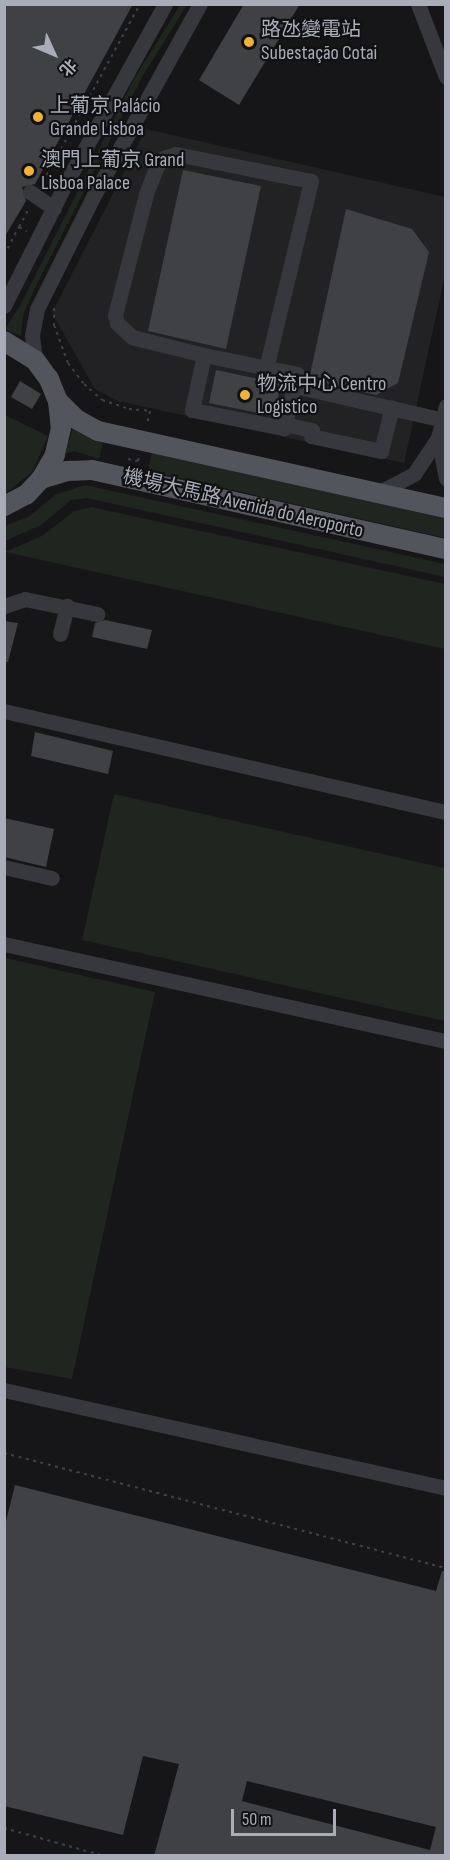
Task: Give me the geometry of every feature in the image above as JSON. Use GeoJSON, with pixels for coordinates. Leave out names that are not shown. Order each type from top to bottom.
{"type":"FeatureCollection","features":[{"type":"Feature","properties":{"kind":"main road"},"geometry":{"type":"LineString","coordinates":[[4,341],[34,360],[49,379],[58,401],[59,437],[55,455],[41,479],[27,494],[4,506]]}},
{"type":"Feature","properties":{"kind":"main road","name":"機場大馬路 Avenida do Aeroporto"},"geometry":{"type":"LineString","coordinates":[[58,401],[75,419],[98,431],[446,508]]}},
{"type":"Feature","properties":{"kind":"main road","name":"機場大馬路 Avenida do Aeroporto"},"geometry":{"type":"LineString","coordinates":[[41,479],[67,471],[92,471],[446,549]]}},
{"type":"Feature","properties":{"kind":"street"},"geometry":{"type":"LineString","coordinates":[[34,360],[32,334],[37,309],[122,143],[200,4]]}},
{"type":"Feature","properties":{"kind":"street"},"geometry":{"type":"LineString","coordinates":[[418,4],[446,77]]}},
{"type":"Feature","properties":{"kind":"street"},"geometry":{"type":"LineString","coordinates":[[4,306],[38,236],[159,7]]}},
{"type":"Feature","properties":{"kind":"street"},"geometry":{"type":"LineString","coordinates":[[204,355],[192,410],[284,428],[297,374],[266,368],[204,355],[132,337],[117,323],[115,315],[146,194],[157,166],[164,158],[176,154],[311,182],[266,368]]}},
{"type":"Feature","properties":{"kind":"street"},"geometry":{"type":"LineString","coordinates":[[33,194],[54,208]]}},
{"type":"Feature","properties":{"kind":"street"},"geometry":{"type":"LineString","coordinates":[[295,386],[392,407],[444,413],[438,438],[414,474],[378,493]]}},
{"type":"Feature","properties":{"kind":"street"},"geometry":{"type":"LineString","coordinates":[[285,424],[312,430],[311,436],[381,451],[392,407]]}},
{"type":"Feature","properties":{"kind":"street"},"geometry":{"type":"LineString","coordinates":[[438,438],[446,478]]}},
{"type":"Feature","properties":{"kind":"street"},"geometry":{"type":"LineString","coordinates":[[4,606],[25,599],[97,614]]}},
{"type":"Feature","properties":{"kind":"street"},"geometry":{"type":"LineString","coordinates":[[60,634],[67,606]]}},
{"type":"Feature","properties":{"kind":"street"},"geometry":{"type":"LineString","coordinates":[[4,711],[446,812]]}},
{"type":"Feature","properties":{"kind":"street"},"geometry":{"type":"LineString","coordinates":[[4,867],[52,878]]}},
{"type":"Feature","properties":{"kind":"street"},"geometry":{"type":"LineString","coordinates":[[4,944],[446,1041]]}},
{"type":"Feature","properties":{"kind":"street"},"geometry":{"type":"LineString","coordinates":[[4,1390],[446,1488]]}},
{"type":"Feature","properties":{"kind":"path"},"geometry":{"type":"LineString","coordinates":[[4,255],[33,194],[140,4]]}},
{"type":"Feature","properties":{"kind":"path"},"geometry":{"type":"LineString","coordinates":[[19,227],[38,236]]}},
{"type":"Feature","properties":{"kind":"path"},"geometry":{"type":"LineString","coordinates":[[4,1453],[446,1568]]}},
{"type":"Feature","properties":{"kind":"path"},"geometry":{"type":"LineString","coordinates":[[4,1828],[104,1856]]}},
{"type":"Feature","properties":{"kind":"shaded area"},"geometry":{"type":"Polygon","coordinates":[[[180,5],[187,5],[142,77],[34,290],[23,316],[21,336],[5,329],[21,304],[134,79],[180,5]]]}},
{"type":"Feature","properties":{"kind":"shaded area","name":"物流中心 Centro Logistico"},"geometry":{"type":"Polygon","coordinates":[[[146,129],[445,197],[445,275],[404,463],[118,401],[95,389],[52,313],[146,129]]]}},
{"type":"Feature","properties":{"kind":"shaded area"},"geometry":{"type":"Polygon","coordinates":[[[5,415],[48,436],[33,471],[5,494],[5,415]]]}},
{"type":"Feature","properties":{"kind":"shaded area"},"geometry":{"type":"Polygon","coordinates":[[[74,425],[104,438],[99,459],[74,451],[65,454],[74,425]]]}},
{"type":"Feature","properties":{"kind":"shaded area"},"geometry":{"type":"Polygon","coordinates":[[[152,451],[445,516],[445,538],[148,471],[152,451]]]}},
{"type":"Feature","properties":{"kind":"shaded area"},"geometry":{"type":"Polygon","coordinates":[[[85,485],[445,564],[445,577],[87,498],[71,500],[41,525],[5,541],[5,526],[30,516],[55,495],[85,485]]]}},
{"type":"Feature","properties":{"kind":"shaded area"},"geometry":{"type":"Polygon","coordinates":[[[91,507],[445,584],[445,649],[5,552],[42,536],[74,511],[91,507]]]}},
{"type":"Feature","properties":{"kind":"shaded area"},"geometry":{"type":"Polygon","coordinates":[[[114,794],[445,868],[445,1021],[82,940],[114,794]]]}},
{"type":"Feature","properties":{"kind":"shaded area"},"geometry":{"type":"Polygon","coordinates":[[[5,958],[155,992],[72,1379],[5,1367],[5,958]]]}},
{"type":"Feature","properties":{"kind":"building","name":"澳門上葡京 Grand Lisboa Palace"},"geometry":{"type":"Polygon","coordinates":[[[4,4],[133,4],[35,184],[22,187],[26,201],[4,238],[4,4]]]}},
{"type":"Feature","properties":{"kind":"building","name":"路氹變電站 Subestação Cotai"},"geometry":{"type":"Polygon","coordinates":[[[244,4],[300,4],[239,105],[199,80],[244,4]]]}},
{"type":"Feature","properties":{"kind":"building"},"geometry":{"type":"Polygon","coordinates":[[[183,170],[261,186],[226,349],[148,331],[183,170]]]}},
{"type":"Feature","properties":{"kind":"building"},"geometry":{"type":"Polygon","coordinates":[[[346,209],[412,229],[429,252],[398,383],[376,395],[309,379],[346,209]]]}},
{"type":"Feature","properties":{"kind":"building","name":"物流中心 Centro Logistico"},"geometry":{"type":"Polygon","coordinates":[[[216,370],[281,384],[274,416],[209,403],[216,370]]]}},
{"type":"Feature","properties":{"kind":"building"},"geometry":{"type":"Polygon","coordinates":[[[20,381],[41,394],[32,409],[11,397],[20,381]]]}},
{"type":"Feature","properties":{"kind":"building"},"geometry":{"type":"Polygon","coordinates":[[[105,620],[152,630],[147,649],[92,637],[95,623],[105,620]]]}},
{"type":"Feature","properties":{"kind":"building"},"geometry":{"type":"Polygon","coordinates":[[[4,621],[18,623],[8,662],[4,662],[4,621]]]}},
{"type":"Feature","properties":{"kind":"building"},"geometry":{"type":"Polygon","coordinates":[[[35,732],[113,751],[108,774],[31,756],[35,732]]]}},
{"type":"Feature","properties":{"kind":"building"},"geometry":{"type":"Polygon","coordinates":[[[4,818],[54,829],[46,867],[4,857],[4,818]]]}},
{"type":"Feature","properties":{"kind":"building"},"geometry":{"type":"Polygon","coordinates":[[[15,1485],[436,1591],[442,1571],[446,1571],[446,1856],[154,1856],[179,1764],[143,1756],[123,1835],[4,1806],[4,1529],[15,1485]],[[247,1781],[242,1801],[430,1850],[436,1827],[247,1781]]]}},
{"type":"Feature","properties":{"kind":"place","name":"路氹變電站 Subestação Cotai"},"geometry":{"type":"Point","coordinates":[249,42]}},
{"type":"Feature","properties":{"kind":"place","name":"上葡京 Palácio Grande Lisboa"},"geometry":{"type":"Point","coordinates":[38,117]}},
{"type":"Feature","properties":{"kind":"place","name":"澳門上葡京 Grand Lisboa Palace"},"geometry":{"type":"Point","coordinates":[29,171]}},
{"type":"Feature","properties":{"kind":"place","name":"物流中心 Centro Logistico"},"geometry":{"type":"Point","coordinates":[245,395]}}]}
